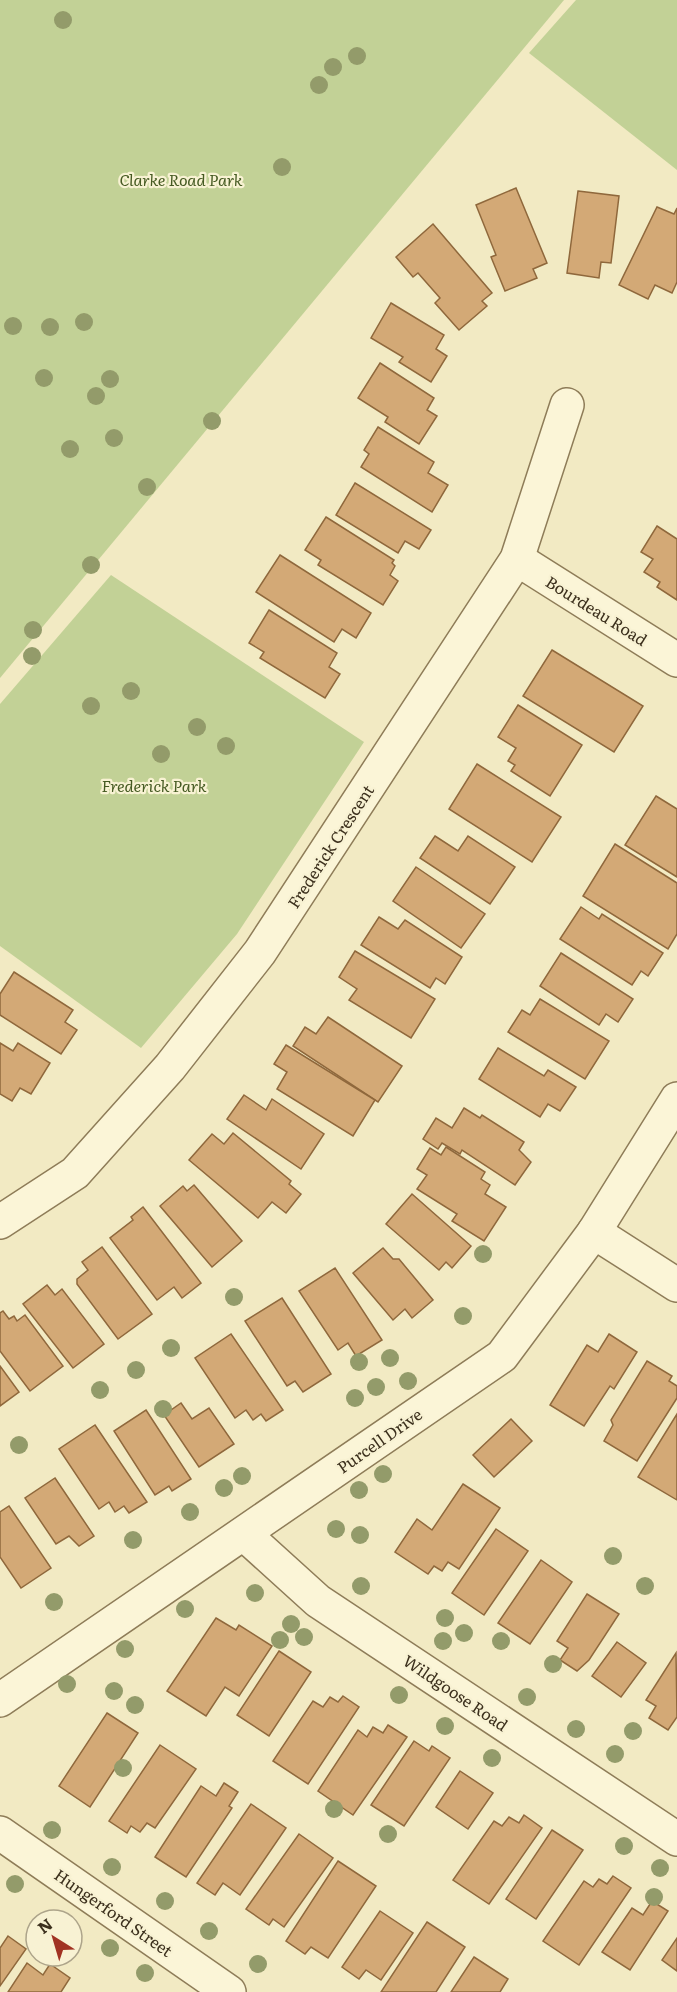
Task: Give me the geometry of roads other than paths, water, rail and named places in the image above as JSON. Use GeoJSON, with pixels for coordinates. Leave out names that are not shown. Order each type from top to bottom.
{"type":"FeatureCollection","features":[{"type":"Feature","properties":{"kind":"street","name":"Frederick Crescent"},"geometry":{"type":"LineString","coordinates":[[0,1222],[75,1173],[170,1067],[260,952],[518,559],[567,405]]}},
{"type":"Feature","properties":{"kind":"street","name":"Bourdeau Road"},"geometry":{"type":"LineString","coordinates":[[518,559],[677,660]]}},
{"type":"Feature","properties":{"kind":"street","name":"Purcell Drive"},"geometry":{"type":"LineString","coordinates":[[0,1700],[502,1356],[594,1233],[677,1099]]}},
{"type":"Feature","properties":{"kind":"street"},"geometry":{"type":"LineString","coordinates":[[594,1233],[677,1285]]}},
{"type":"Feature","properties":{"kind":"street","name":"Wildgoose Road"},"geometry":{"type":"LineString","coordinates":[[244,1534],[318,1601],[677,1839]]}},
{"type":"Feature","properties":{"kind":"street","name":"Hungerford Street"},"geometry":{"type":"LineString","coordinates":[[0,1833],[229,1992]]}},
{"type":"Feature","properties":{"kind":"park label","name":"Clarke Road Park"},"geometry":{"type":"Point","coordinates":[181,179]}},
{"type":"Feature","properties":{"kind":"park label","name":"Frederick Park"},"geometry":{"type":"Point","coordinates":[154,785]}}]}
